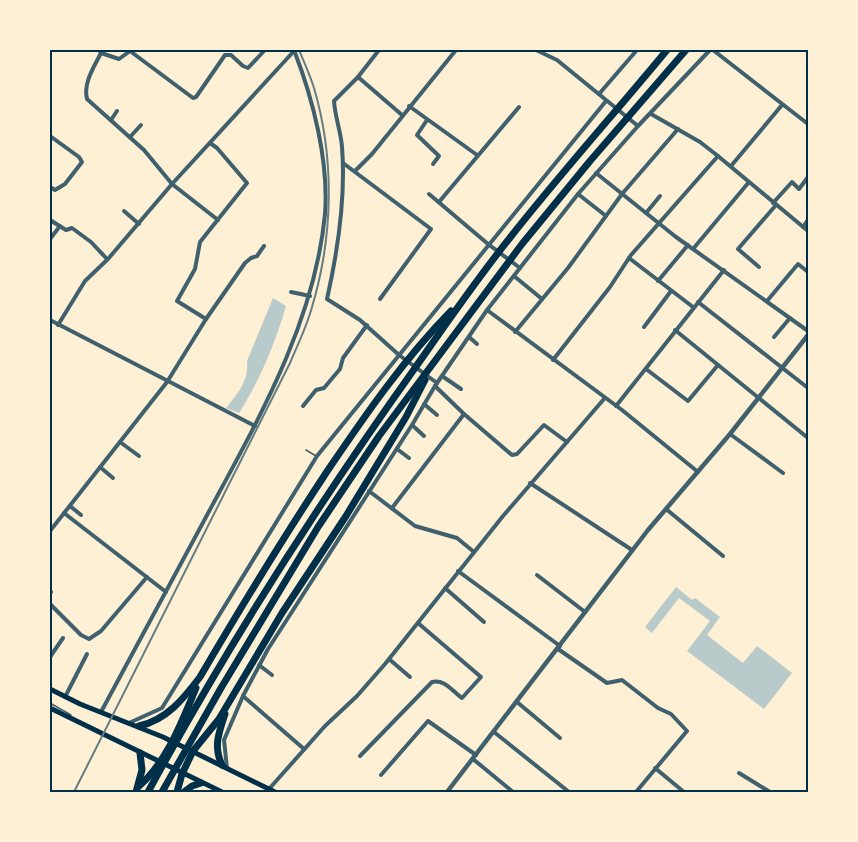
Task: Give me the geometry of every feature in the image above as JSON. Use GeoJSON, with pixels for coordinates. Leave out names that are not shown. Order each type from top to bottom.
{"type":"FeatureCollection","features":[{"type":"Feature","properties":{"kind":"highway"},"geometry":{"type":"LineString","coordinates":[[148,792],[184,726],[240,633],[354,454],[466,297],[550,188],[667,50]]}},
{"type":"Feature","properties":{"kind":"highway"},"geometry":{"type":"LineString","coordinates":[[162,792],[221,688],[318,527],[379,436],[522,244],[686,50]]}},
{"type":"Feature","properties":{"kind":"highway"},"geometry":{"type":"LineString","coordinates":[[137,789],[159,762],[209,661],[306,503],[397,372],[431,332],[466,297]]}},
{"type":"Feature","properties":{"kind":"highway"},"geometry":{"type":"LineString","coordinates":[[177,792],[182,774],[193,751],[219,718],[282,613],[346,516],[394,437],[432,364]]}},
{"type":"Feature","properties":{"kind":"highway"},"geometry":{"type":"LineString","coordinates":[[139,726],[164,716],[184,698],[200,677]]}},
{"type":"Feature","properties":{"kind":"highway"},"geometry":{"type":"LineString","coordinates":[[224,767],[218,755],[217,741],[230,700]]}},
{"type":"Feature","properties":{"kind":"highway"},"geometry":{"type":"LineString","coordinates":[[137,789],[142,770],[140,753]]}},
{"type":"Feature","properties":{"kind":"highway"},"geometry":{"type":"LineString","coordinates":[[184,792],[201,783]]}},
{"type":"Feature","properties":{"kind":"main road"},"geometry":{"type":"LineString","coordinates":[[50,689],[139,726],[272,791]]}},
{"type":"Feature","properties":{"kind":"main road"},"geometry":{"type":"LineString","coordinates":[[50,708],[222,792]]}},
{"type":"Feature","properties":{"kind":"street"},"geometry":{"type":"LineString","coordinates":[[255,50],[260,55]]}},
{"type":"Feature","properties":{"kind":"street"},"geometry":{"type":"LineString","coordinates":[[218,220],[172,183],[157,163],[87,99],[85,92],[87,83],[100,51],[119,59],[130,51],[193,98],[196,97],[225,55],[231,55],[248,68],[265,50]]}},
{"type":"Feature","properties":{"kind":"street"},"geometry":{"type":"LineString","coordinates":[[58,325],[85,281],[108,259],[172,183],[294,50],[303,74],[321,143],[325,191],[325,213],[310,296],[285,361],[255,426],[101,712]]}},
{"type":"Feature","properties":{"kind":"street"},"geometry":{"type":"LineString","coordinates":[[378,50],[358,77],[334,101],[343,162],[337,252],[327,299],[367,325],[399,355],[436,384],[464,414],[512,455],[517,454],[544,424],[567,442]]}},
{"type":"Feature","properties":{"kind":"street"},"geometry":{"type":"LineString","coordinates":[[355,171],[372,154],[456,50]]}},
{"type":"Feature","properties":{"kind":"street"},"geometry":{"type":"LineString","coordinates":[[536,50],[557,60],[638,126]]}},
{"type":"Feature","properties":{"kind":"street"},"geometry":{"type":"LineString","coordinates":[[599,94],[637,50]]}},
{"type":"Feature","properties":{"kind":"street"},"geometry":{"type":"LineString","coordinates":[[224,767],[224,741],[259,665],[284,621],[397,449],[436,384],[487,310],[578,194],[638,126],[711,50],[808,124]]}},
{"type":"Feature","properties":{"kind":"street"},"geometry":{"type":"LineString","coordinates":[[358,77],[402,115]]}},
{"type":"Feature","properties":{"kind":"street"},"geometry":{"type":"LineString","coordinates":[[129,723],[162,708],[317,456],[606,101]]}},
{"type":"Feature","properties":{"kind":"street"},"geometry":{"type":"LineString","coordinates":[[731,166],[782,105]]}},
{"type":"Feature","properties":{"kind":"street"},"geometry":{"type":"LineString","coordinates":[[409,106],[477,155]]}},
{"type":"Feature","properties":{"kind":"street"},"geometry":{"type":"LineString","coordinates":[[440,202],[519,107]]}},
{"type":"Feature","properties":{"kind":"street"},"geometry":{"type":"LineString","coordinates":[[111,120],[117,111]]}},
{"type":"Feature","properties":{"kind":"street"},"geometry":{"type":"LineString","coordinates":[[651,114],[718,156],[808,231]]}},
{"type":"Feature","properties":{"kind":"street"},"geometry":{"type":"LineString","coordinates":[[427,120],[417,135],[440,156],[433,164]]}},
{"type":"Feature","properties":{"kind":"street"},"geometry":{"type":"LineString","coordinates":[[130,137],[141,125]]}},
{"type":"Feature","properties":{"kind":"street"},"geometry":{"type":"LineString","coordinates":[[515,332],[622,194],[678,129]]}},
{"type":"Feature","properties":{"kind":"street"},"geometry":{"type":"LineString","coordinates":[[50,136],[79,157],[82,162],[60,188],[55,190],[50,187]]}},
{"type":"Feature","properties":{"kind":"street"},"geometry":{"type":"LineString","coordinates":[[206,319],[177,301],[195,269],[200,242],[247,183],[210,143]]}},
{"type":"Feature","properties":{"kind":"street"},"geometry":{"type":"LineString","coordinates":[[553,360],[610,287],[629,258],[718,156]]}},
{"type":"Feature","properties":{"kind":"street"},"geometry":{"type":"LineString","coordinates":[[343,162],[431,230],[380,299]]}},
{"type":"Feature","properties":{"kind":"street"},"geometry":{"type":"LineString","coordinates":[[447,792],[632,550],[699,472],[808,336],[790,318],[693,249],[596,173]]}},
{"type":"Feature","properties":{"kind":"street"},"geometry":{"type":"LineString","coordinates":[[759,267],[738,249],[792,182],[799,189],[808,177]]}},
{"type":"Feature","properties":{"kind":"street"},"geometry":{"type":"LineString","coordinates":[[693,249],[749,182]]}},
{"type":"Feature","properties":{"kind":"street"},"geometry":{"type":"LineString","coordinates":[[429,194],[520,268]]}},
{"type":"Feature","properties":{"kind":"street"},"geometry":{"type":"LineString","coordinates":[[578,194],[606,216]]}},
{"type":"Feature","properties":{"kind":"street"},"geometry":{"type":"LineString","coordinates":[[646,213],[660,196]]}},
{"type":"Feature","properties":{"kind":"street"},"geometry":{"type":"LineString","coordinates":[[124,211],[139,224]]}},
{"type":"Feature","properties":{"kind":"street"},"geometry":{"type":"LineString","coordinates":[[50,220],[66,230],[72,228],[108,259]]}},
{"type":"Feature","properties":{"kind":"street"},"geometry":{"type":"LineString","coordinates":[[803,227],[808,220]]}},
{"type":"Feature","properties":{"kind":"street"},"geometry":{"type":"LineString","coordinates":[[50,238],[60,226]]}},
{"type":"Feature","properties":{"kind":"street"},"geometry":{"type":"LineString","coordinates":[[658,281],[688,245]]}},
{"type":"Feature","properties":{"kind":"street"},"geometry":{"type":"LineString","coordinates":[[50,531],[166,382],[206,319],[248,260],[257,256],[264,246]]}},
{"type":"Feature","properties":{"kind":"street"},"geometry":{"type":"LineString","coordinates":[[629,258],[693,307]]}},
{"type":"Feature","properties":{"kind":"street"},"geometry":{"type":"LineString","coordinates":[[767,301],[798,264],[808,272]]}},
{"type":"Feature","properties":{"kind":"street"},"geometry":{"type":"LineString","coordinates":[[616,406],[724,270]]}},
{"type":"Feature","properties":{"kind":"street"},"geometry":{"type":"LineString","coordinates":[[514,276],[542,299]]}},
{"type":"Feature","properties":{"kind":"street"},"geometry":{"type":"LineString","coordinates":[[644,327],[671,291]]}},
{"type":"Feature","properties":{"kind":"street"},"geometry":{"type":"LineString","coordinates":[[291,292],[310,296]]}},
{"type":"Feature","properties":{"kind":"street"},"geometry":{"type":"LineString","coordinates":[[698,302],[784,366],[808,388]]}},
{"type":"Feature","properties":{"kind":"street"},"geometry":{"type":"LineString","coordinates":[[487,310],[616,406],[699,472]]}},
{"type":"Feature","properties":{"kind":"street"},"geometry":{"type":"LineString","coordinates":[[774,337],[790,318]]}},
{"type":"Feature","properties":{"kind":"street"},"geometry":{"type":"LineString","coordinates":[[50,320],[255,426]]}},
{"type":"Feature","properties":{"kind":"street"},"geometry":{"type":"LineString","coordinates":[[303,406],[316,390],[324,388],[340,369],[343,358],[367,325]]}},
{"type":"Feature","properties":{"kind":"street"},"geometry":{"type":"LineString","coordinates":[[675,330],[808,438]]}},
{"type":"Feature","properties":{"kind":"street"},"geometry":{"type":"LineString","coordinates":[[469,337],[477,344]]}},
{"type":"Feature","properties":{"kind":"street"},"geometry":{"type":"LineString","coordinates":[[646,369],[688,401],[718,365]]}},
{"type":"Feature","properties":{"kind":"street"},"geometry":{"type":"LineString","coordinates":[[442,376],[461,390]]}},
{"type":"Feature","properties":{"kind":"street"},"geometry":{"type":"LineString","coordinates":[[272,791],[304,749],[357,696],[389,659],[531,483],[604,399]]}},
{"type":"Feature","properties":{"kind":"street"},"geometry":{"type":"LineString","coordinates":[[424,404],[437,415]]}},
{"type":"Feature","properties":{"kind":"street"},"geometry":{"type":"LineString","coordinates":[[392,508],[464,414]]}},
{"type":"Feature","properties":{"kind":"street"},"geometry":{"type":"LineString","coordinates":[[412,425],[424,435]]}},
{"type":"Feature","properties":{"kind":"street"},"geometry":{"type":"LineString","coordinates":[[730,434],[783,473]]}},
{"type":"Feature","properties":{"kind":"street"},"geometry":{"type":"LineString","coordinates":[[120,442],[139,456]]}},
{"type":"Feature","properties":{"kind":"street"},"geometry":{"type":"LineString","coordinates":[[397,449],[409,458]]}},
{"type":"Feature","properties":{"kind":"street"},"geometry":{"type":"LineString","coordinates":[[100,467],[113,478]]}},
{"type":"Feature","properties":{"kind":"street"},"geometry":{"type":"LineString","coordinates":[[531,483],[632,550]]}},
{"type":"Feature","properties":{"kind":"street"},"geometry":{"type":"LineString","coordinates":[[369,491],[416,526],[457,538],[474,552]]}},
{"type":"Feature","properties":{"kind":"street"},"geometry":{"type":"LineString","coordinates":[[70,506],[81,514]]}},
{"type":"Feature","properties":{"kind":"street"},"geometry":{"type":"LineString","coordinates":[[666,509],[723,556]]}},
{"type":"Feature","properties":{"kind":"street"},"geometry":{"type":"LineString","coordinates":[[64,513],[166,592]]}},
{"type":"Feature","properties":{"kind":"street"},"geometry":{"type":"LineString","coordinates":[[50,519],[55,524]]}},
{"type":"Feature","properties":{"kind":"street"},"geometry":{"type":"LineString","coordinates":[[458,572],[607,683],[622,680],[658,708],[671,714],[687,731],[636,792]]}},
{"type":"Feature","properties":{"kind":"street"},"geometry":{"type":"LineString","coordinates":[[537,575],[586,612]]}},
{"type":"Feature","properties":{"kind":"street"},"geometry":{"type":"LineString","coordinates":[[50,604],[81,635],[89,639],[101,631],[147,578]]}},
{"type":"Feature","properties":{"kind":"street"},"geometry":{"type":"LineString","coordinates":[[445,588],[484,622]]}},
{"type":"Feature","properties":{"kind":"street"},"geometry":{"type":"LineString","coordinates":[[360,756],[432,682],[445,683],[462,698],[481,677],[418,623]]}},
{"type":"Feature","properties":{"kind":"street"},"geometry":{"type":"LineString","coordinates":[[50,657],[63,638]]}},
{"type":"Feature","properties":{"kind":"street"},"geometry":{"type":"LineString","coordinates":[[65,696],[87,654]]}},
{"type":"Feature","properties":{"kind":"street"},"geometry":{"type":"LineString","coordinates":[[389,659],[410,676]]}},
{"type":"Feature","properties":{"kind":"street"},"geometry":{"type":"LineString","coordinates":[[259,665],[272,675]]}},
{"type":"Feature","properties":{"kind":"street"},"geometry":{"type":"LineString","coordinates":[[243,696],[304,749]]}},
{"type":"Feature","properties":{"kind":"street"},"geometry":{"type":"LineString","coordinates":[[517,702],[560,738]]}},
{"type":"Feature","properties":{"kind":"street"},"geometry":{"type":"LineString","coordinates":[[381,775],[428,721],[475,757],[513,792]]}},
{"type":"Feature","properties":{"kind":"street"},"geometry":{"type":"LineString","coordinates":[[494,732],[569,792]]}},
{"type":"Feature","properties":{"kind":"street"},"geometry":{"type":"LineString","coordinates":[[655,768],[684,792]]}},
{"type":"Feature","properties":{"kind":"street"},"geometry":{"type":"LineString","coordinates":[[739,773],[770,792]]}},
{"type":"Feature","properties":{"kind":"lane"},"geometry":{"type":"LineString","coordinates":[[306,450],[317,456]]}},
{"type":"Feature","properties":{"kind":"lane"},"geometry":{"type":"LineString","coordinates":[[50,703],[70,714],[73,719]]}},
{"type":"Feature","properties":{"kind":"shaded area"},"geometry":{"type":"Polygon","coordinates":[[[273,298],[286,306],[266,361],[239,413],[226,408],[244,381],[247,361],[273,298]]]}},
{"type":"Feature","properties":{"kind":"shaded area"},"geometry":{"type":"Polygon","coordinates":[[[676,587],[720,617],[707,635],[743,663],[757,646],[792,673],[764,709],[687,651],[710,621],[679,598],[652,633],[645,627],[676,587]]]}},
{"type":"Feature","properties":{"kind":"railway"},"geometry":{"type":"LineString","coordinates":[[74,792],[290,363],[310,314],[324,253],[329,198],[328,170],[321,115],[299,50]]}}]}
